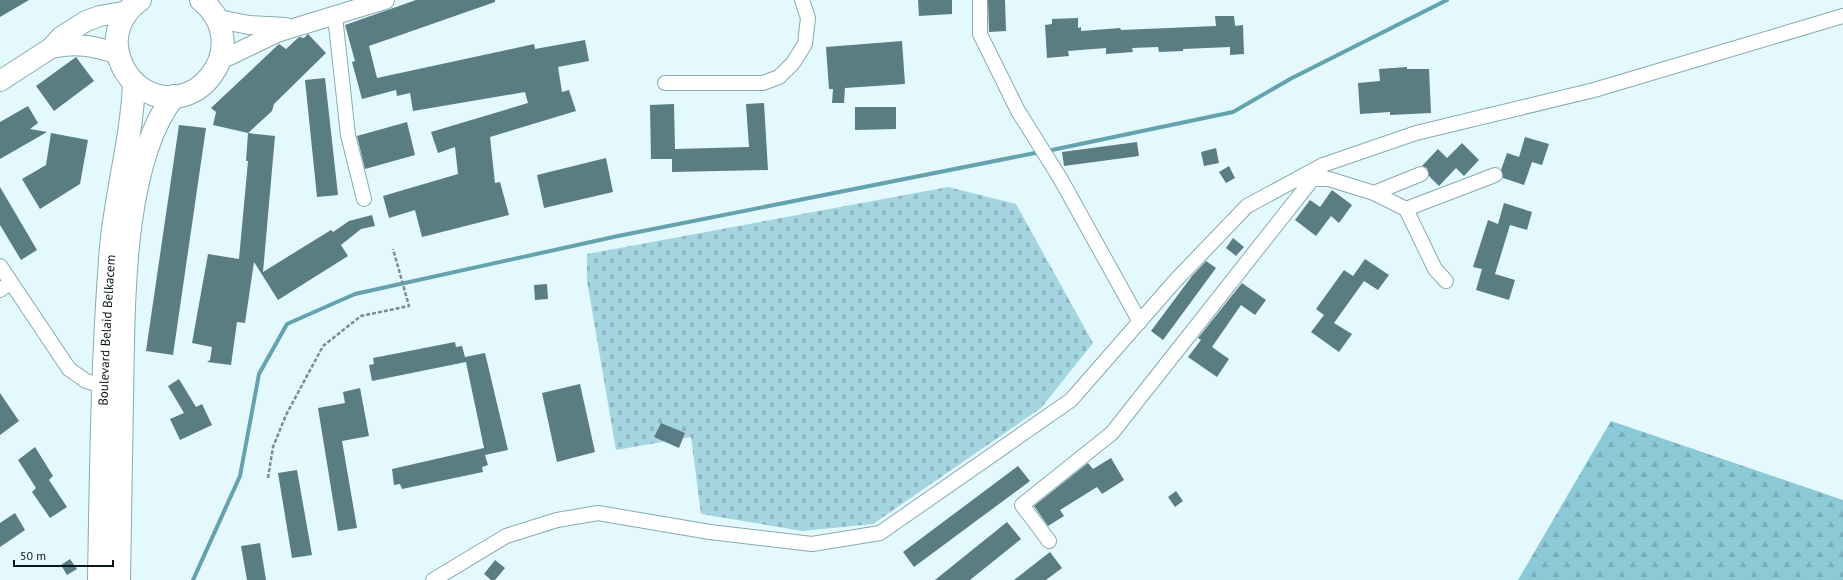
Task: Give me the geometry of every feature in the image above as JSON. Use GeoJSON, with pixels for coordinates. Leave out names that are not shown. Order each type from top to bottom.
{"type":"FeatureCollection","features":[{"type":"Feature","properties":{"kind":"main road"},"geometry":{"type":"LineString","coordinates":[[134,4],[118,32],[118,54],[127,75],[134,83],[149,92],[157,95],[174,96],[194,91],[203,85],[217,69],[221,60],[224,43],[218,19],[201,0]]}},
{"type":"Feature","properties":{"kind":"main road"},"geometry":{"type":"LineString","coordinates":[[0,80],[51,48],[61,37],[86,21],[134,4]]}},
{"type":"Feature","properties":{"kind":"main road"},"geometry":{"type":"LineString","coordinates":[[51,48],[78,44],[91,46],[118,54]]}},
{"type":"Feature","properties":{"kind":"main road","name":"Boulevard Belaid Belkacem"},"geometry":{"type":"LineString","coordinates":[[99,580],[103,386],[114,220],[131,123],[134,83]]}},
{"type":"Feature","properties":{"kind":"main road","name":"Boulevard Belaid Belkacem"},"geometry":{"type":"LineString","coordinates":[[119,580],[124,316],[131,223],[136,193],[148,147],[159,118],[174,96]]}},
{"type":"Feature","properties":{"kind":"street"},"geometry":{"type":"LineString","coordinates":[[221,60],[258,41],[297,26],[385,0]]}},
{"type":"Feature","properties":{"kind":"street"},"geometry":{"type":"LineString","coordinates":[[665,84],[763,83],[779,77],[793,63],[805,44],[808,18],[802,0]]}},
{"type":"Feature","properties":{"kind":"street"},"geometry":{"type":"LineString","coordinates":[[980,0],[980,34],[1018,111],[1060,178],[1140,322]]}},
{"type":"Feature","properties":{"kind":"street"},"geometry":{"type":"LineString","coordinates":[[335,16],[348,135],[364,199]]}},
{"type":"Feature","properties":{"kind":"street"},"geometry":{"type":"LineString","coordinates":[[433,580],[506,536],[557,520],[598,513],[710,532],[812,544],[880,533],[1071,400],[1175,281],[1247,206],[1323,165],[1416,133],[1594,90],[1843,16]]}},
{"type":"Feature","properties":{"kind":"street"},"geometry":{"type":"LineString","coordinates":[[218,19],[249,25],[297,26]]}},
{"type":"Feature","properties":{"kind":"street"},"geometry":{"type":"LineString","coordinates":[[1049,541],[1022,505],[1112,433],[1314,179],[1323,165]]}},
{"type":"Feature","properties":{"kind":"street"},"geometry":{"type":"LineString","coordinates":[[1374,193],[1421,174]]}},
{"type":"Feature","properties":{"kind":"street"},"geometry":{"type":"LineString","coordinates":[[1406,209],[1495,175]]}},
{"type":"Feature","properties":{"kind":"street"},"geometry":{"type":"LineString","coordinates":[[1314,179],[1329,179],[1374,193],[1406,209],[1434,268],[1446,281]]}},
{"type":"Feature","properties":{"kind":"street"},"geometry":{"type":"LineString","coordinates":[[0,266],[5,286],[69,369],[86,381],[103,386]]}},
{"type":"Feature","properties":{"kind":"path"},"geometry":{"type":"LineString","coordinates":[[268,478],[273,447],[286,415],[323,346],[361,316],[409,306],[393,249]]}},
{"type":"Feature","properties":{"kind":"green space"},"geometry":{"type":"Polygon","coordinates":[[[948,187],[1016,204],[1093,343],[1041,408],[873,524],[802,531],[701,514],[691,437],[616,450],[587,281],[587,254],[948,187]]]}},
{"type":"Feature","properties":{"kind":"green space"},"geometry":{"type":"Polygon","coordinates":[[[1611,421],[1843,500],[1843,580],[1518,580],[1611,421]]]}},
{"type":"Feature","properties":{"kind":"building"},"geometry":{"type":"Polygon","coordinates":[[[0,0],[29,0],[0,17],[0,0]]]}},
{"type":"Feature","properties":{"kind":"building"},"geometry":{"type":"Polygon","coordinates":[[[416,0],[495,0],[495,2],[369,46],[377,78],[534,44],[535,49],[585,40],[589,61],[558,67],[562,92],[569,90],[576,111],[490,137],[495,183],[500,182],[509,215],[422,237],[415,210],[389,218],[383,196],[458,174],[455,147],[438,153],[431,132],[528,103],[525,92],[413,111],[410,93],[397,96],[396,90],[362,99],[352,62],[355,61],[345,25],[416,0]]]}},
{"type":"Feature","properties":{"kind":"building"},"geometry":{"type":"Polygon","coordinates":[[[918,0],[952,0],[952,14],[919,16],[918,0]]]}},
{"type":"Feature","properties":{"kind":"building"},"geometry":{"type":"Polygon","coordinates":[[[988,0],[1005,0],[1006,31],[989,32],[988,0]]]}},
{"type":"Feature","properties":{"kind":"building"},"geometry":{"type":"Polygon","coordinates":[[[1215,16],[1234,16],[1235,26],[1243,25],[1244,54],[1230,55],[1230,47],[1183,49],[1183,51],[1159,52],[1158,47],[1132,48],[1133,52],[1106,54],[1106,48],[1068,51],[1069,56],[1047,58],[1045,25],[1052,24],[1052,19],[1078,18],[1078,28],[1081,27],[1081,31],[1120,28],[1121,30],[1216,26],[1215,16]]]}},
{"type":"Feature","properties":{"kind":"building"},"geometry":{"type":"Polygon","coordinates":[[[308,34],[326,53],[274,104],[272,111],[248,133],[213,125],[216,112],[211,108],[279,44],[286,49],[299,37],[304,38],[308,34]]]}},
{"type":"Feature","properties":{"kind":"building"},"geometry":{"type":"Polygon","coordinates":[[[902,41],[905,84],[845,88],[844,103],[832,103],[833,89],[829,89],[826,47],[902,41]]]}},
{"type":"Feature","properties":{"kind":"building"},"geometry":{"type":"Polygon","coordinates":[[[76,57],[94,81],[54,111],[36,86],[76,57]]]}},
{"type":"Feature","properties":{"kind":"building"},"geometry":{"type":"Polygon","coordinates":[[[1407,67],[1407,69],[1429,69],[1431,113],[1390,115],[1390,112],[1360,114],[1358,83],[1380,81],[1379,69],[1407,67]]]}},
{"type":"Feature","properties":{"kind":"building"},"geometry":{"type":"Polygon","coordinates":[[[325,78],[338,195],[317,197],[305,80],[325,78]]]}},
{"type":"Feature","properties":{"kind":"building"},"geometry":{"type":"Polygon","coordinates":[[[764,103],[768,170],[672,172],[672,159],[651,159],[650,105],[674,104],[675,149],[749,147],[746,104],[764,103]]]}},
{"type":"Feature","properties":{"kind":"building"},"geometry":{"type":"Polygon","coordinates":[[[28,106],[38,123],[30,129],[47,132],[0,159],[0,122],[28,106]]]}},
{"type":"Feature","properties":{"kind":"building"},"geometry":{"type":"Polygon","coordinates":[[[855,107],[896,107],[896,129],[855,130],[855,107]]]}},
{"type":"Feature","properties":{"kind":"building"},"geometry":{"type":"Polygon","coordinates":[[[407,122],[415,155],[365,169],[357,136],[407,122]]]}},
{"type":"Feature","properties":{"kind":"building"},"geometry":{"type":"Polygon","coordinates":[[[179,125],[206,128],[173,355],[146,351],[179,125]]]}},
{"type":"Feature","properties":{"kind":"building"},"geometry":{"type":"Polygon","coordinates":[[[51,133],[88,140],[80,184],[40,209],[22,179],[46,165],[51,133]]]}},
{"type":"Feature","properties":{"kind":"building"},"geometry":{"type":"Polygon","coordinates":[[[248,133],[275,136],[263,272],[331,230],[333,232],[349,221],[372,215],[375,226],[361,229],[341,245],[348,256],[278,300],[254,262],[245,323],[237,322],[231,365],[207,362],[210,360],[212,347],[192,343],[208,254],[239,259],[248,161],[246,161],[248,133]]]}},
{"type":"Feature","properties":{"kind":"building"},"geometry":{"type":"Polygon","coordinates":[[[1525,137],[1549,144],[1542,165],[1532,162],[1524,185],[1503,178],[1501,170],[1507,153],[1519,157],[1525,137]]]}},
{"type":"Feature","properties":{"kind":"building"},"geometry":{"type":"Polygon","coordinates":[[[1137,142],[1139,156],[1064,166],[1062,152],[1137,142]]]}},
{"type":"Feature","properties":{"kind":"building"},"geometry":{"type":"Polygon","coordinates":[[[1462,143],[1479,160],[1464,176],[1456,168],[1439,186],[1429,176],[1427,168],[1422,166],[1438,149],[1447,158],[1462,143]]]}},
{"type":"Feature","properties":{"kind":"building"},"geometry":{"type":"Polygon","coordinates":[[[1216,148],[1219,163],[1204,166],[1201,152],[1216,148]]]}},
{"type":"Feature","properties":{"kind":"building"},"geometry":{"type":"Polygon","coordinates":[[[606,158],[613,192],[544,208],[537,175],[606,158]]]}},
{"type":"Feature","properties":{"kind":"building"},"geometry":{"type":"Polygon","coordinates":[[[1229,166],[1235,178],[1226,183],[1219,172],[1229,166]]]}},
{"type":"Feature","properties":{"kind":"building"},"geometry":{"type":"Polygon","coordinates":[[[0,187],[37,250],[21,260],[0,225],[0,187]]]}},
{"type":"Feature","properties":{"kind":"building"},"geometry":{"type":"Polygon","coordinates":[[[1332,190],[1352,205],[1339,223],[1331,216],[1316,236],[1295,220],[1310,200],[1320,207],[1332,190]]]}},
{"type":"Feature","properties":{"kind":"building"},"geometry":{"type":"Polygon","coordinates":[[[1504,203],[1532,212],[1527,230],[1510,225],[1495,274],[1515,280],[1509,300],[1476,290],[1482,269],[1473,267],[1488,220],[1498,224],[1504,203]]]}},
{"type":"Feature","properties":{"kind":"building"},"geometry":{"type":"Polygon","coordinates":[[[1233,238],[1244,247],[1236,256],[1226,248],[1233,238]]]}},
{"type":"Feature","properties":{"kind":"building"},"geometry":{"type":"Polygon","coordinates":[[[1365,259],[1389,275],[1378,290],[1364,281],[1334,323],[1352,334],[1339,352],[1311,332],[1324,315],[1316,309],[1344,270],[1353,276],[1365,259]]]}},
{"type":"Feature","properties":{"kind":"building"},"geometry":{"type":"Polygon","coordinates":[[[1206,261],[1216,268],[1163,340],[1151,331],[1192,276],[1206,261]]]}},
{"type":"Feature","properties":{"kind":"building"},"geometry":{"type":"Polygon","coordinates":[[[1242,283],[1266,300],[1255,315],[1241,305],[1212,347],[1229,359],[1217,377],[1188,357],[1201,340],[1198,338],[1242,283]]]}},
{"type":"Feature","properties":{"kind":"building"},"geometry":{"type":"Polygon","coordinates":[[[547,284],[548,299],[535,300],[534,285],[547,284]]]}},
{"type":"Feature","properties":{"kind":"building"},"geometry":{"type":"Polygon","coordinates":[[[455,342],[456,347],[462,346],[465,357],[485,353],[508,450],[485,455],[488,465],[482,467],[483,472],[402,489],[400,484],[394,485],[392,469],[484,448],[466,362],[372,381],[369,365],[374,364],[373,358],[455,342]]]}},
{"type":"Feature","properties":{"kind":"building"},"geometry":{"type":"Polygon","coordinates":[[[179,379],[196,407],[202,404],[212,425],[180,440],[170,419],[184,413],[168,386],[179,379]]]}},
{"type":"Feature","properties":{"kind":"building"},"geometry":{"type":"Polygon","coordinates":[[[580,384],[595,452],[557,462],[542,393],[580,384]]]}},
{"type":"Feature","properties":{"kind":"building"},"geometry":{"type":"Polygon","coordinates":[[[360,388],[369,436],[342,441],[357,528],[338,531],[318,408],[345,403],[343,392],[360,388]]]}},
{"type":"Feature","properties":{"kind":"building"},"geometry":{"type":"Polygon","coordinates":[[[0,393],[19,421],[0,435],[0,393]]]}},
{"type":"Feature","properties":{"kind":"building"},"geometry":{"type":"Polygon","coordinates":[[[661,423],[685,433],[679,448],[654,437],[661,423]]]}},
{"type":"Feature","properties":{"kind":"building"},"geometry":{"type":"Polygon","coordinates":[[[35,447],[53,476],[49,480],[67,507],[50,518],[32,492],[36,488],[18,460],[35,447]]]}},
{"type":"Feature","properties":{"kind":"building"},"geometry":{"type":"Polygon","coordinates":[[[1111,458],[1124,480],[1102,494],[1097,487],[1060,510],[1064,516],[1048,526],[1034,506],[1088,463],[1093,469],[1111,458]]]}},
{"type":"Feature","properties":{"kind":"building"},"geometry":{"type":"Polygon","coordinates":[[[1018,466],[1030,481],[914,567],[903,552],[1018,466]]]}},
{"type":"Feature","properties":{"kind":"building"},"geometry":{"type":"Polygon","coordinates":[[[297,470],[312,555],[292,558],[278,473],[297,470]]]}},
{"type":"Feature","properties":{"kind":"building"},"geometry":{"type":"Polygon","coordinates":[[[1176,491],[1183,501],[1175,507],[1168,497],[1176,491]]]}},
{"type":"Feature","properties":{"kind":"building"},"geometry":{"type":"Polygon","coordinates":[[[15,513],[25,530],[0,547],[0,523],[15,513]]]}},
{"type":"Feature","properties":{"kind":"building"},"geometry":{"type":"Polygon","coordinates":[[[1007,522],[1021,539],[970,580],[935,580],[1007,522]]]}},
{"type":"Feature","properties":{"kind":"building"},"geometry":{"type":"Polygon","coordinates":[[[260,543],[266,580],[247,580],[241,546],[260,543]]]}},
{"type":"Feature","properties":{"kind":"building"},"geometry":{"type":"Polygon","coordinates":[[[1050,552],[1062,568],[1046,580],[1014,580],[1050,552]]]}},
{"type":"Feature","properties":{"kind":"building"},"geometry":{"type":"Polygon","coordinates":[[[70,559],[77,569],[67,575],[61,565],[70,559]]]}},
{"type":"Feature","properties":{"kind":"building"},"geometry":{"type":"Polygon","coordinates":[[[495,560],[505,568],[495,580],[491,580],[484,574],[495,560]]]}},
{"type":"Feature","properties":{"kind":"waterway"},"geometry":{"type":"LineString","coordinates":[[1047,151],[1233,112],[1292,78],[1447,0]]}},
{"type":"Feature","properties":{"kind":"waterway"},"geometry":{"type":"LineString","coordinates":[[193,580],[240,476],[259,374],[287,324],[355,294],[618,236],[1040,152]]}}]}
